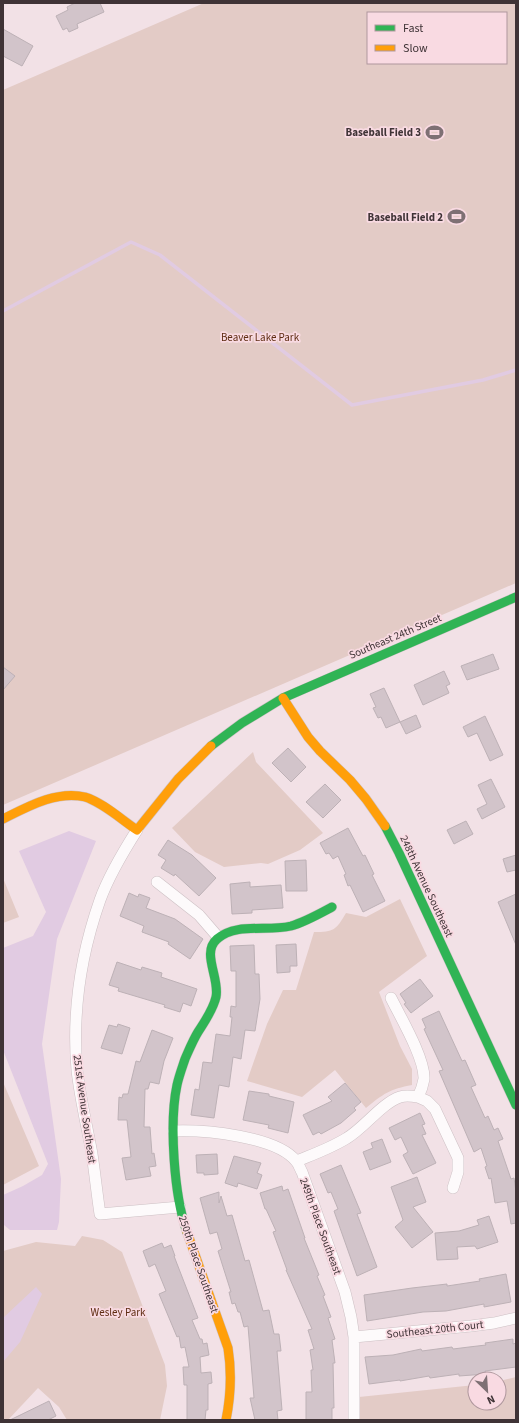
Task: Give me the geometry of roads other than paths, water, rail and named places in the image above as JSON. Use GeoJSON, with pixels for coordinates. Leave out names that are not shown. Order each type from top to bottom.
{"type":"FeatureCollection","features":[{"type":"Feature","properties":{"kind":"street","name":"Southeast 24th Street"},"geometry":{"type":"LineString","coordinates":[[283,698],[516,597]]}},
{"type":"Feature","properties":{"kind":"street","name":"251st Avenue Southeast"},"geometry":{"type":"LineString","coordinates":[[180,1207],[100,1214],[92,1154],[77,1070],[77,997],[88,938],[101,899],[116,864],[137,830],[161,798],[205,751],[250,717],[283,698]]}},
{"type":"Feature","properties":{"kind":"street","name":"248th Avenue Southeast"},"geometry":{"type":"LineString","coordinates":[[283,698],[308,737],[360,791],[386,828],[516,1105]]}},
{"type":"Feature","properties":{"kind":"street"},"geometry":{"type":"LineString","coordinates":[[3,819],[50,800],[63,796],[73,796],[85,797],[137,830]]}},
{"type":"Feature","properties":{"kind":"street"},"geometry":{"type":"LineString","coordinates":[[157,882],[199,915],[218,937],[231,930],[278,929],[290,926],[305,921],[332,907]]}},
{"type":"Feature","properties":{"kind":"street","name":"250th Place Southeast"},"geometry":{"type":"LineString","coordinates":[[218,937],[210,951],[217,985],[216,994],[213,1006],[195,1038],[177,1084],[174,1107],[174,1131],[175,1166],[183,1221],[228,1348],[232,1366],[232,1390],[226,1420]]}},
{"type":"Feature","properties":{"kind":"street"},"geometry":{"type":"LineString","coordinates":[[392,998],[422,1065],[424,1080],[418,1097]]}},
{"type":"Feature","properties":{"kind":"street"},"geometry":{"type":"LineString","coordinates":[[174,1131],[208,1131],[263,1142],[287,1153],[297,1161],[348,1138],[389,1103],[399,1097],[418,1097],[428,1101],[435,1108],[458,1158],[458,1172],[453,1188]]}},
{"type":"Feature","properties":{"kind":"street","name":"249th Place Southeast"},"geometry":{"type":"LineString","coordinates":[[297,1161],[345,1292],[351,1317],[354,1337],[354,1420]]}},
{"type":"Feature","properties":{"kind":"street","name":"Southeast 20th Court"},"geometry":{"type":"LineString","coordinates":[[354,1337],[471,1326],[516,1318]]}},
{"type":"Feature","properties":{"kind":"waterway"},"geometry":{"type":"LineString","coordinates":[[3,311],[131,242],[160,255],[352,405],[483,380],[516,370]]}},
{"type":"Feature","properties":{"kind":"place","name":"Baseball Field 3"},"geometry":{"type":"Point","coordinates":[434,132]}},
{"type":"Feature","properties":{"kind":"place","name":"Baseball Field 2"},"geometry":{"type":"Point","coordinates":[456,217]}},
{"type":"Feature","properties":{"kind":"park label","name":"Beaver Lake Park"},"geometry":{"type":"Point","coordinates":[260,337]}},
{"type":"Feature","properties":{"kind":"park label","name":"Wesley Park"},"geometry":{"type":"Point","coordinates":[118,1312]}}]}
